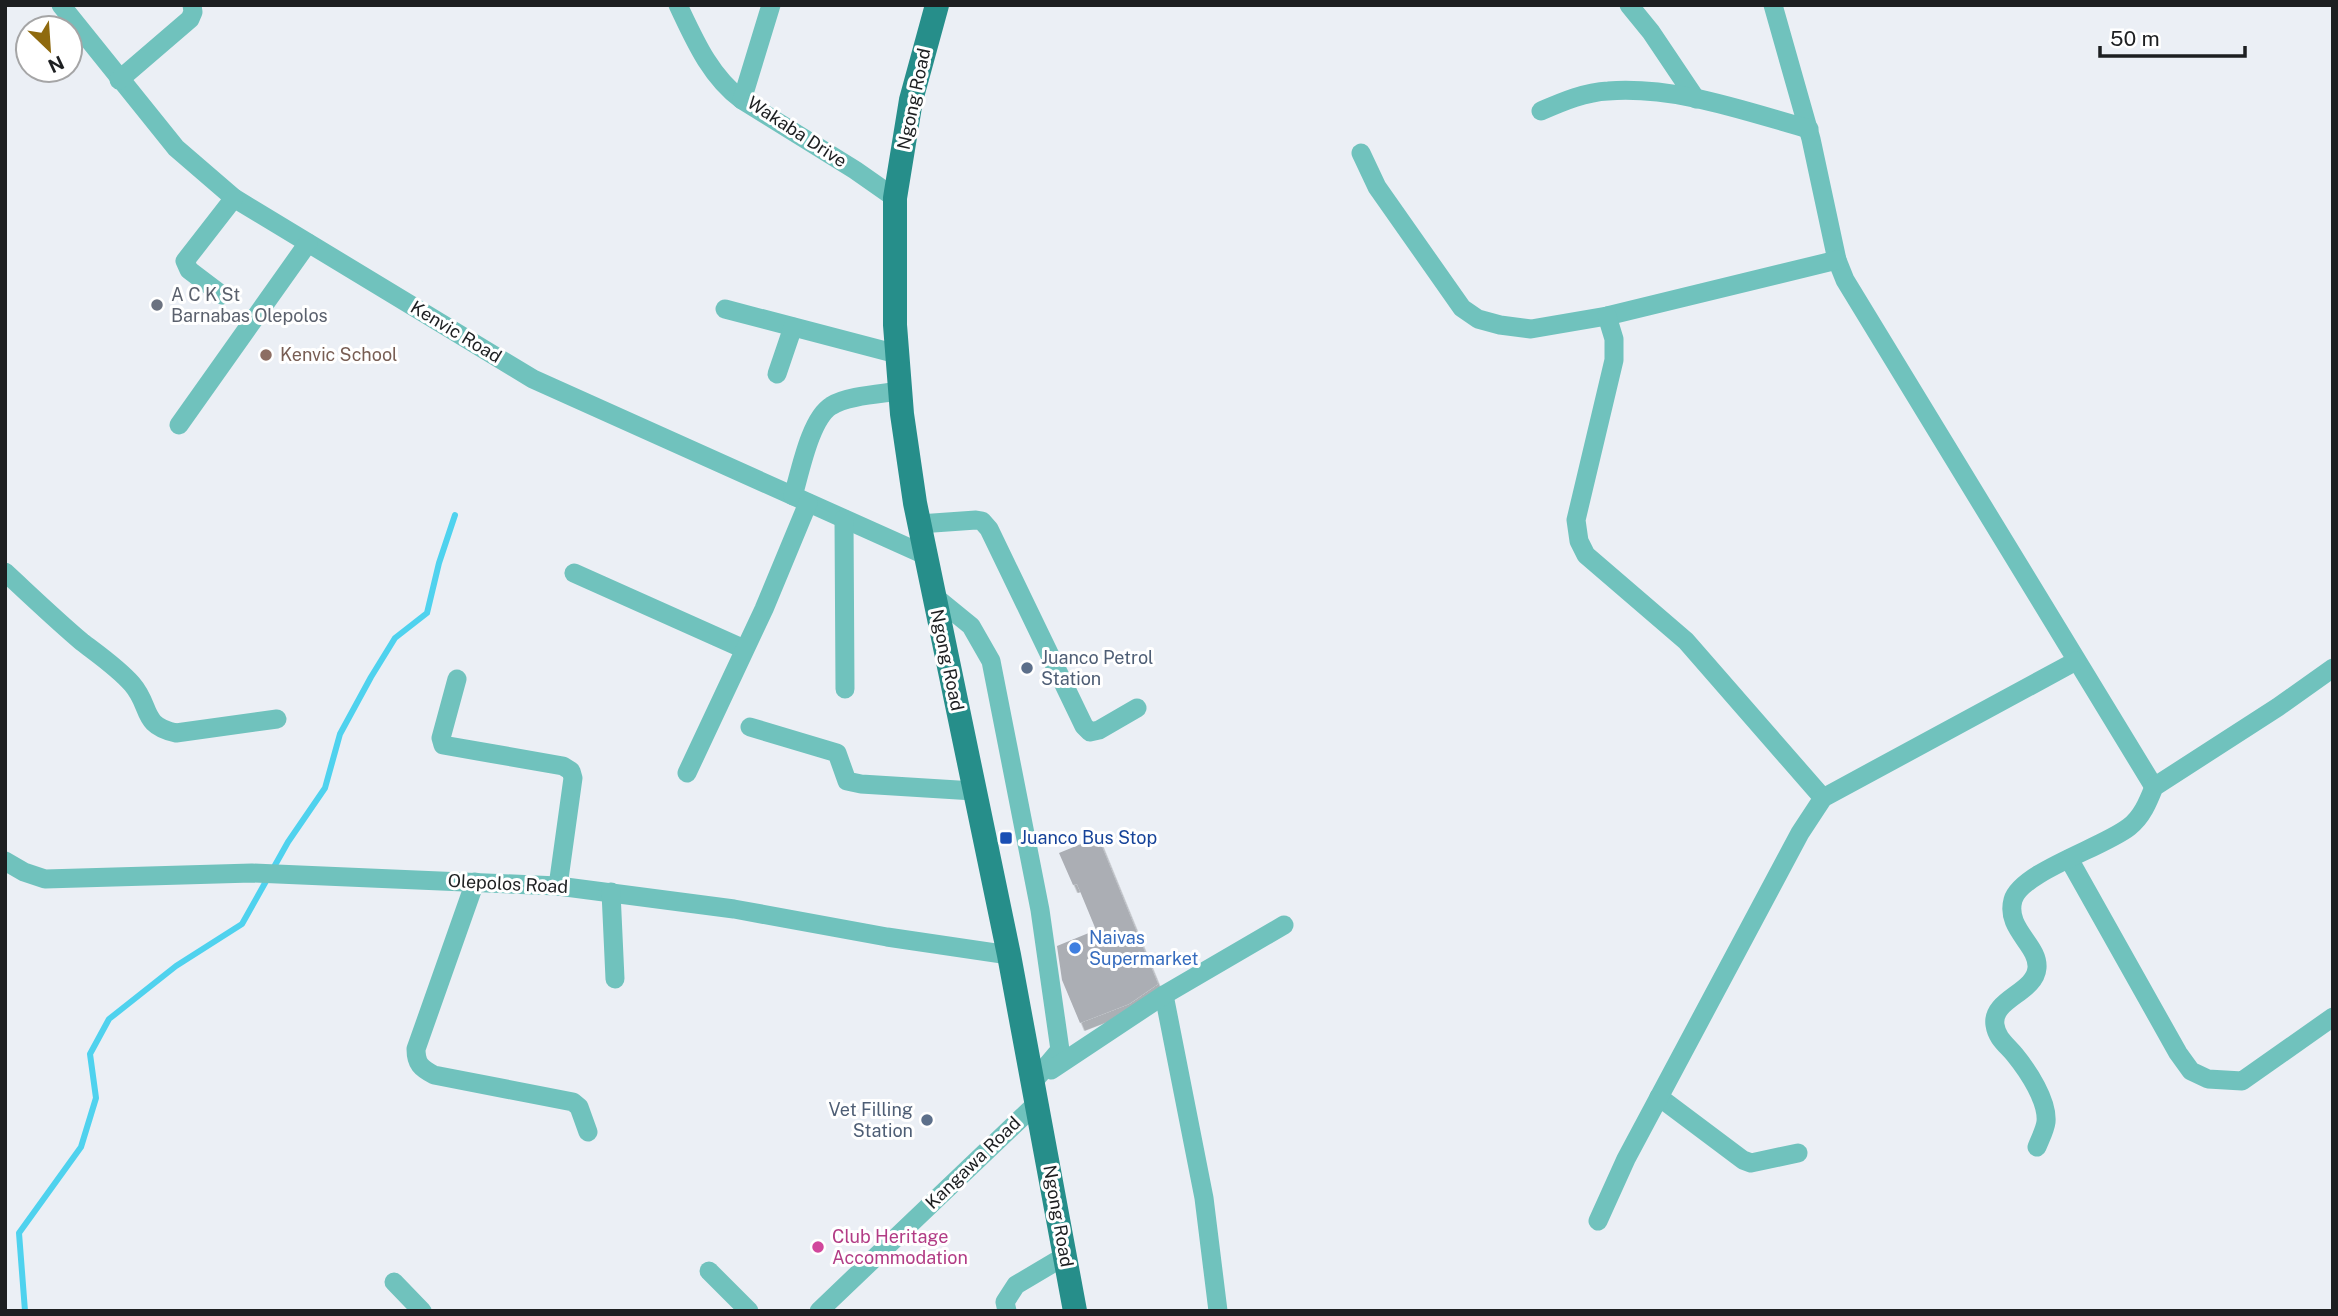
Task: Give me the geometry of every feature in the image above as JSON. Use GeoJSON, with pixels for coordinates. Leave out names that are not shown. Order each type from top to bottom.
{"type":"FeatureCollection","features":[{"type":"Feature","properties":{"kind":"main road","name":"Ngong Road"},"geometry":{"type":"LineString","coordinates":[[937,5],[911,100],[895,198],[895,325],[900,391],[919,524],[1009,955],[1075,1311]]}},
{"type":"Feature","properties":{"kind":"street","name":"Kenvic Road"},"geometry":{"type":"LineString","coordinates":[[61,5],[176,148],[234,198],[533,379],[925,555]]}},
{"type":"Feature","properties":{"kind":"street"},"geometry":{"type":"LineString","coordinates":[[119,79],[190,19],[192,5]]}},
{"type":"Feature","properties":{"kind":"street"},"geometry":{"type":"LineString","coordinates":[[678,5],[707,63],[726,88],[742,100]]}},
{"type":"Feature","properties":{"kind":"street","name":"Wakaba Drive"},"geometry":{"type":"LineString","coordinates":[[771,5],[742,100],[895,198]]}},
{"type":"Feature","properties":{"kind":"street"},"geometry":{"type":"LineString","coordinates":[[1629,5],[1651,32],[1696,99]]}},
{"type":"Feature","properties":{"kind":"street"},"geometry":{"type":"LineString","coordinates":[[1773,5],[1809,129],[1837,260],[1860,306],[1968,479],[2154,788]]}},
{"type":"Feature","properties":{"kind":"street"},"geometry":{"type":"LineString","coordinates":[[1541,111],[1566,100],[1606,90],[1660,91],[1809,129]]}},
{"type":"Feature","properties":{"kind":"street"},"geometry":{"type":"LineString","coordinates":[[1361,153],[1377,187],[1462,308],[1478,319],[1500,326],[1531,329],[1606,316],[1837,260]]}},
{"type":"Feature","properties":{"kind":"street"},"geometry":{"type":"LineString","coordinates":[[222,295],[189,270],[186,261],[234,198]]}},
{"type":"Feature","properties":{"kind":"street"},"geometry":{"type":"LineString","coordinates":[[179,425],[308,243]]}},
{"type":"Feature","properties":{"kind":"street"},"geometry":{"type":"LineString","coordinates":[[725,309],[897,354]]}},
{"type":"Feature","properties":{"kind":"street"},"geometry":{"type":"LineString","coordinates":[[1606,316],[1614,339],[1614,360],[1576,520],[1579,541],[1596,565],[1686,641],[1823,798]]}},
{"type":"Feature","properties":{"kind":"street"},"geometry":{"type":"LineString","coordinates":[[778,374],[793,327]]}},
{"type":"Feature","properties":{"kind":"street"},"geometry":{"type":"LineString","coordinates":[[687,773],[764,609],[801,500],[814,430],[825,411],[840,401],[900,391]]}},
{"type":"Feature","properties":{"kind":"street"},"geometry":{"type":"LineString","coordinates":[[844,519],[845,688]]}},
{"type":"Feature","properties":{"kind":"street"},"geometry":{"type":"LineString","coordinates":[[919,524],[976,520],[989,529],[1084,726],[1090,732],[1099,730],[1137,708]]}},
{"type":"Feature","properties":{"kind":"street"},"geometry":{"type":"LineString","coordinates":[[5,572],[80,640],[127,678],[137,690],[152,723],[162,730],[176,733],[278,719]]}},
{"type":"Feature","properties":{"kind":"street"},"geometry":{"type":"LineString","coordinates":[[574,573],[744,649]]}},
{"type":"Feature","properties":{"kind":"street"},"geometry":{"type":"LineString","coordinates":[[933,595],[971,626],[990,661],[1040,910],[1060,1050],[1035,1092]]}},
{"type":"Feature","properties":{"kind":"street"},"geometry":{"type":"LineString","coordinates":[[1598,1221],[1626,1159],[1800,833],[1823,798],[2076,661]]}},
{"type":"Feature","properties":{"kind":"street"},"geometry":{"type":"LineString","coordinates":[[2037,1147],[2046,1123],[2045,1108],[2023,1066],[2001,1041],[1995,1028],[1994,1017],[1999,1009],[2035,978],[2038,966],[2013,919],[2013,901],[2020,888],[2050,868],[2104,843],[2131,826],[2146,807],[2154,788],[2333,667]]}},
{"type":"Feature","properties":{"kind":"street"},"geometry":{"type":"LineString","coordinates":[[457,679],[441,738],[443,744],[564,766],[571,771],[573,778],[558,886]]}},
{"type":"Feature","properties":{"kind":"street"},"geometry":{"type":"LineString","coordinates":[[750,727],[837,753],[847,781],[974,791]]}},
{"type":"Feature","properties":{"kind":"street"},"geometry":{"type":"LineString","coordinates":[[2069,859],[2178,1053],[2191,1071],[2208,1079],[2242,1081],[2333,1017]]}},
{"type":"Feature","properties":{"kind":"street","name":"Olepolos Road"},"geometry":{"type":"LineString","coordinates":[[5,861],[24,872],[45,879],[256,873],[558,886],[734,909],[887,937],[1009,955]]}},
{"type":"Feature","properties":{"kind":"street"},"geometry":{"type":"LineString","coordinates":[[475,882],[416,1049],[416,1059],[422,1068],[434,1075],[573,1102],[579,1107],[588,1132]]}},
{"type":"Feature","properties":{"kind":"street"},"geometry":{"type":"LineString","coordinates":[[611,892],[614,979]]}},
{"type":"Feature","properties":{"kind":"street"},"geometry":{"type":"LineString","coordinates":[[1035,1092],[1164,995],[1284,925]]}},
{"type":"Feature","properties":{"kind":"street"},"geometry":{"type":"LineString","coordinates":[[1164,995],[1204,1198],[1218,1311]]}},
{"type":"Feature","properties":{"kind":"street","name":"Kangawa Road"},"geometry":{"type":"LineString","coordinates":[[819,1311],[1035,1092]]}},
{"type":"Feature","properties":{"kind":"street"},"geometry":{"type":"LineString","coordinates":[[1659,1097],[1743,1160],[1751,1163],[1798,1153]]}},
{"type":"Feature","properties":{"kind":"street"},"geometry":{"type":"LineString","coordinates":[[1007,1311],[1005,1302],[1016,1285],[1065,1256]]}},
{"type":"Feature","properties":{"kind":"street"},"geometry":{"type":"LineString","coordinates":[[709,1271],[749,1311]]}},
{"type":"Feature","properties":{"kind":"street"},"geometry":{"type":"LineString","coordinates":[[394,1282],[422,1311]]}},
{"type":"Feature","properties":{"kind":"building"},"geometry":{"type":"Polygon","coordinates":[[[1098,837],[1158,984],[1129,1004],[1080,1023],[1062,980],[1057,946],[1096,930],[1077,884],[1073,885],[1059,853],[1098,837]]]}},
{"type":"Feature","properties":{"kind":"waterway"},"geometry":{"type":"LineString","coordinates":[[25,1311],[19,1233],[81,1147],[96,1098],[90,1054],[109,1019],[176,966],[242,924],[288,842],[325,788],[340,734],[371,677],[395,638],[427,613],[439,563],[455,515]]}},
{"type":"Feature","properties":{"kind":"place","name":"A C K St Barnabas Olepolos"},"geometry":{"type":"Point","coordinates":[157,305]}},
{"type":"Feature","properties":{"kind":"place","name":"Kenvic School"},"geometry":{"type":"Point","coordinates":[266,355]}},
{"type":"Feature","properties":{"kind":"place","name":"Juanco Petrol Station"},"geometry":{"type":"Point","coordinates":[1027,668]}},
{"type":"Feature","properties":{"kind":"place","name":"Juanco Bus Stop"},"geometry":{"type":"Point","coordinates":[1006,838]}},
{"type":"Feature","properties":{"kind":"place","name":"Naivas Supermarket"},"geometry":{"type":"Point","coordinates":[1075,948]}},
{"type":"Feature","properties":{"kind":"place","name":"Vet Filling Station"},"geometry":{"type":"Point","coordinates":[927,1120]}},
{"type":"Feature","properties":{"kind":"place","name":"Club Heritage Accommodation"},"geometry":{"type":"Point","coordinates":[818,1247]}}]}
